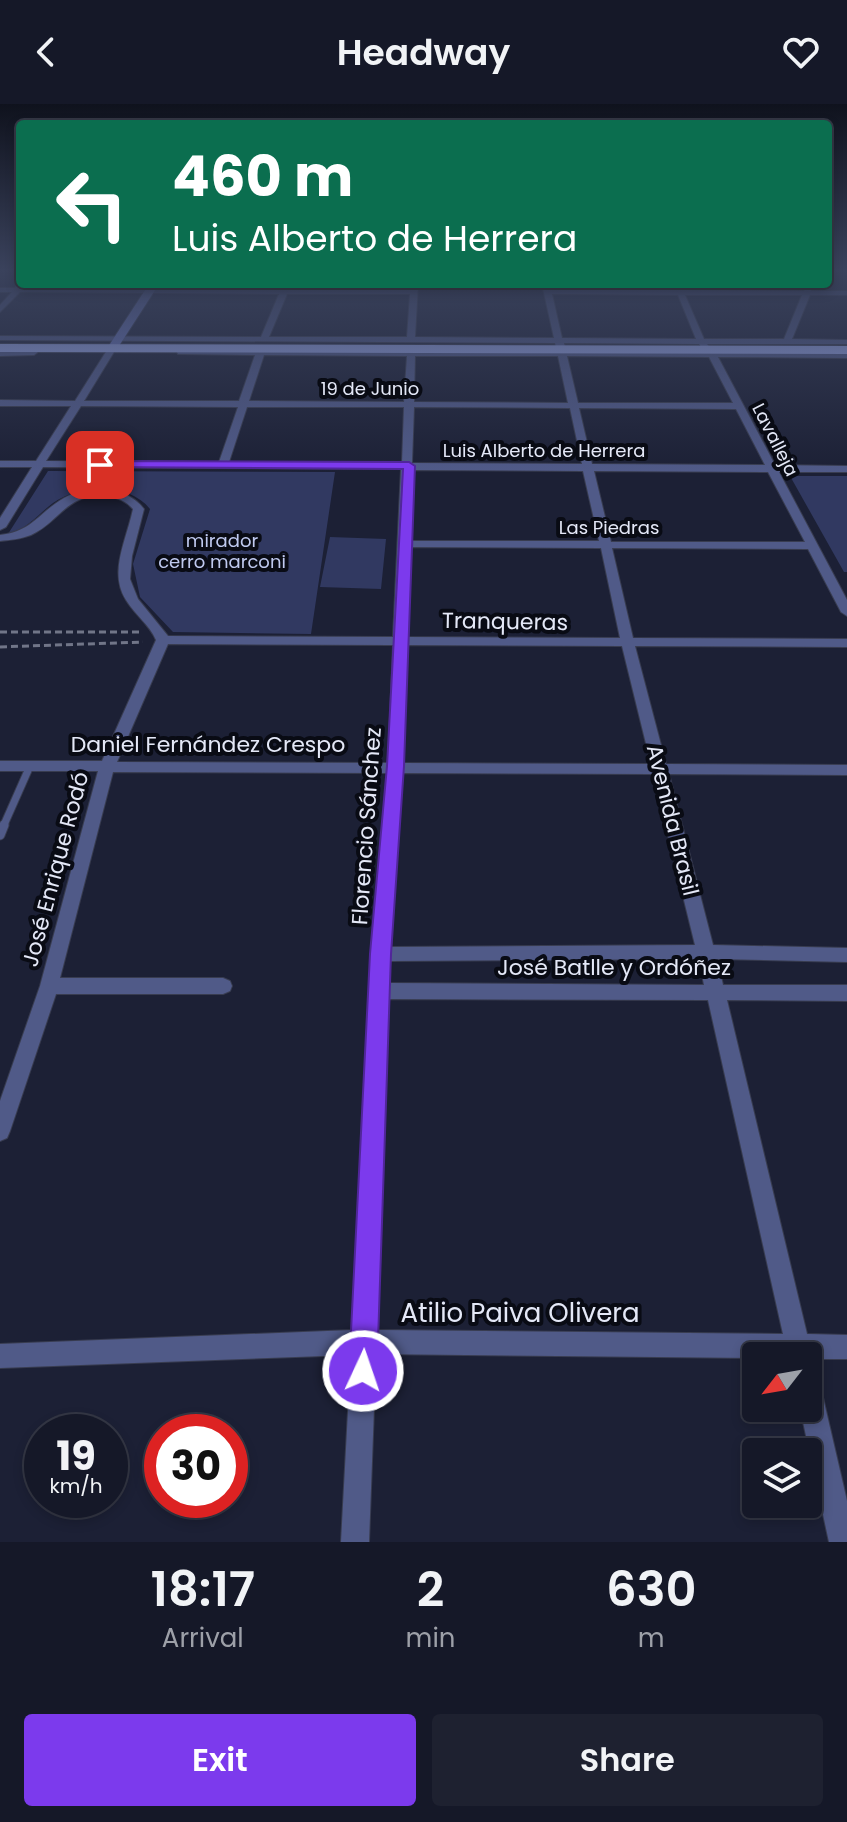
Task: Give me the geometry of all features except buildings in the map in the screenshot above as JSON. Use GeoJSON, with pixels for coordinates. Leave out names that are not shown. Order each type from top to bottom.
{"type":"FeatureCollection","features":[{"type":"Feature","properties":{"kind":"highway"},"geometry":{"type":"LineString","coordinates":[[0,346],[847,348]]}},
{"type":"Feature","properties":{"kind":"main road"},"geometry":{"type":"LineString","coordinates":[[114,345],[119,338]]}},
{"type":"Feature","properties":{"kind":"street","name":"Florencio Sánchez"},"geometry":{"type":"LineString","coordinates":[[355,1542],[381,954],[395,766],[406,544],[411,338]]}},
{"type":"Feature","properties":{"kind":"street","name":"Avenida Brasil"},"geometry":{"type":"LineString","coordinates":[[557,338],[797,1342]]}},
{"type":"Feature","properties":{"kind":"street","name":"Lavalleja"},"geometry":{"type":"LineString","coordinates":[[702,338],[847,612]]}},
{"type":"Feature","properties":{"kind":"street"},"geometry":{"type":"LineString","coordinates":[[114,345],[264,340],[411,346],[706,348],[787,341],[847,348]]}},
{"type":"Feature","properties":{"kind":"street"},"geometry":{"type":"LineString","coordinates":[[114,345],[260,353],[411,346],[706,348]]}},
{"type":"Feature","properties":{"kind":"street"},"geometry":{"type":"LineString","coordinates":[[0,527],[114,345]]}},
{"type":"Feature","properties":{"kind":"street"},"geometry":{"type":"LineString","coordinates":[[223,465],[260,353]]}},
{"type":"Feature","properties":{"kind":"street","name":"19 de Junio"},"geometry":{"type":"LineString","coordinates":[[0,403],[739,406]]}},
{"type":"Feature","properties":{"kind":"street","name":"Luis Alberto de Herrera"},"geometry":{"type":"LineString","coordinates":[[0,464],[847,469]]}},
{"type":"Feature","properties":{"kind":"street"},"geometry":{"type":"LineString","coordinates":[[0,538],[26,533],[58,507],[79,496],[102,494],[128,498],[139,509],[123,581],[134,604],[161,636]]}},
{"type":"Feature","properties":{"kind":"street","name":"Las Piedras"},"geometry":{"type":"LineString","coordinates":[[406,544],[812,546]]}},
{"type":"Feature","properties":{"kind":"street","name":"Tranqueras"},"geometry":{"type":"LineString","coordinates":[[161,636],[847,643]]}},
{"type":"Feature","properties":{"kind":"street","name":"José Enrique Rodó"},"geometry":{"type":"LineString","coordinates":[[0,1131],[49,986],[107,766],[161,636]]}},
{"type":"Feature","properties":{"kind":"street","name":"Daniel Fernández Crespo"},"geometry":{"type":"LineString","coordinates":[[0,766],[847,770]]}},
{"type":"Feature","properties":{"kind":"street","name":"José Batlle y Ordóñez"},"geometry":{"type":"LineString","coordinates":[[381,954],[706,952],[847,955]]}},
{"type":"Feature","properties":{"kind":"street"},"geometry":{"type":"LineString","coordinates":[[49,986],[223,986]]}},
{"type":"Feature","properties":{"kind":"street","name":"José Batlle y Ordóñez"},"geometry":{"type":"LineString","coordinates":[[380,991],[847,993]]}},
{"type":"Feature","properties":{"kind":"street","name":"Atilio Paiva Olivera"},"geometry":{"type":"LineString","coordinates":[[0,1356],[365,1342],[742,1350]]}},
{"type":"Feature","properties":{"kind":"street","name":"Atilio Paiva Olivera"},"geometry":{"type":"LineString","coordinates":[[822,1349],[847,1347]]}},
{"type":"Feature","properties":{"kind":"street"},"geometry":{"type":"LineString","coordinates":[[816,1422],[843,1542]]}},
{"type":"Feature","properties":{"kind":"lane"},"geometry":{"type":"LineString","coordinates":[[0,835],[30,766]]}},
{"type":"Feature","properties":{"kind":"path"},"geometry":{"type":"LineString","coordinates":[[0,632],[161,636]]}},
{"type":"Feature","properties":{"kind":"path"},"geometry":{"type":"LineString","coordinates":[[0,647],[161,636]]}},
{"type":"Feature","properties":{"kind":"green space","name":"mirador cerro marconi"},"geometry":{"type":"Polygon","coordinates":[[[48,471],[335,472],[311,634],[173,632],[140,597],[133,564],[150,509],[130,494],[104,489],[77,492],[53,503],[27,525],[8,534],[48,471]]]}},
{"type":"Feature","properties":{"kind":"green space"},"geometry":{"type":"Polygon","coordinates":[[[790,476],[847,476],[847,572],[844,572],[790,476]]]}},
{"type":"Feature","properties":{"kind":"green space"},"geometry":{"type":"Polygon","coordinates":[[[330,537],[386,539],[381,589],[320,587],[330,537]]]}},
{"type":"Feature","properties":{"kind":"route"},"geometry":{"type":"LineString","coordinates":[[100,465],[409,466],[395,766],[381,954],[363,1371]]}}]}
